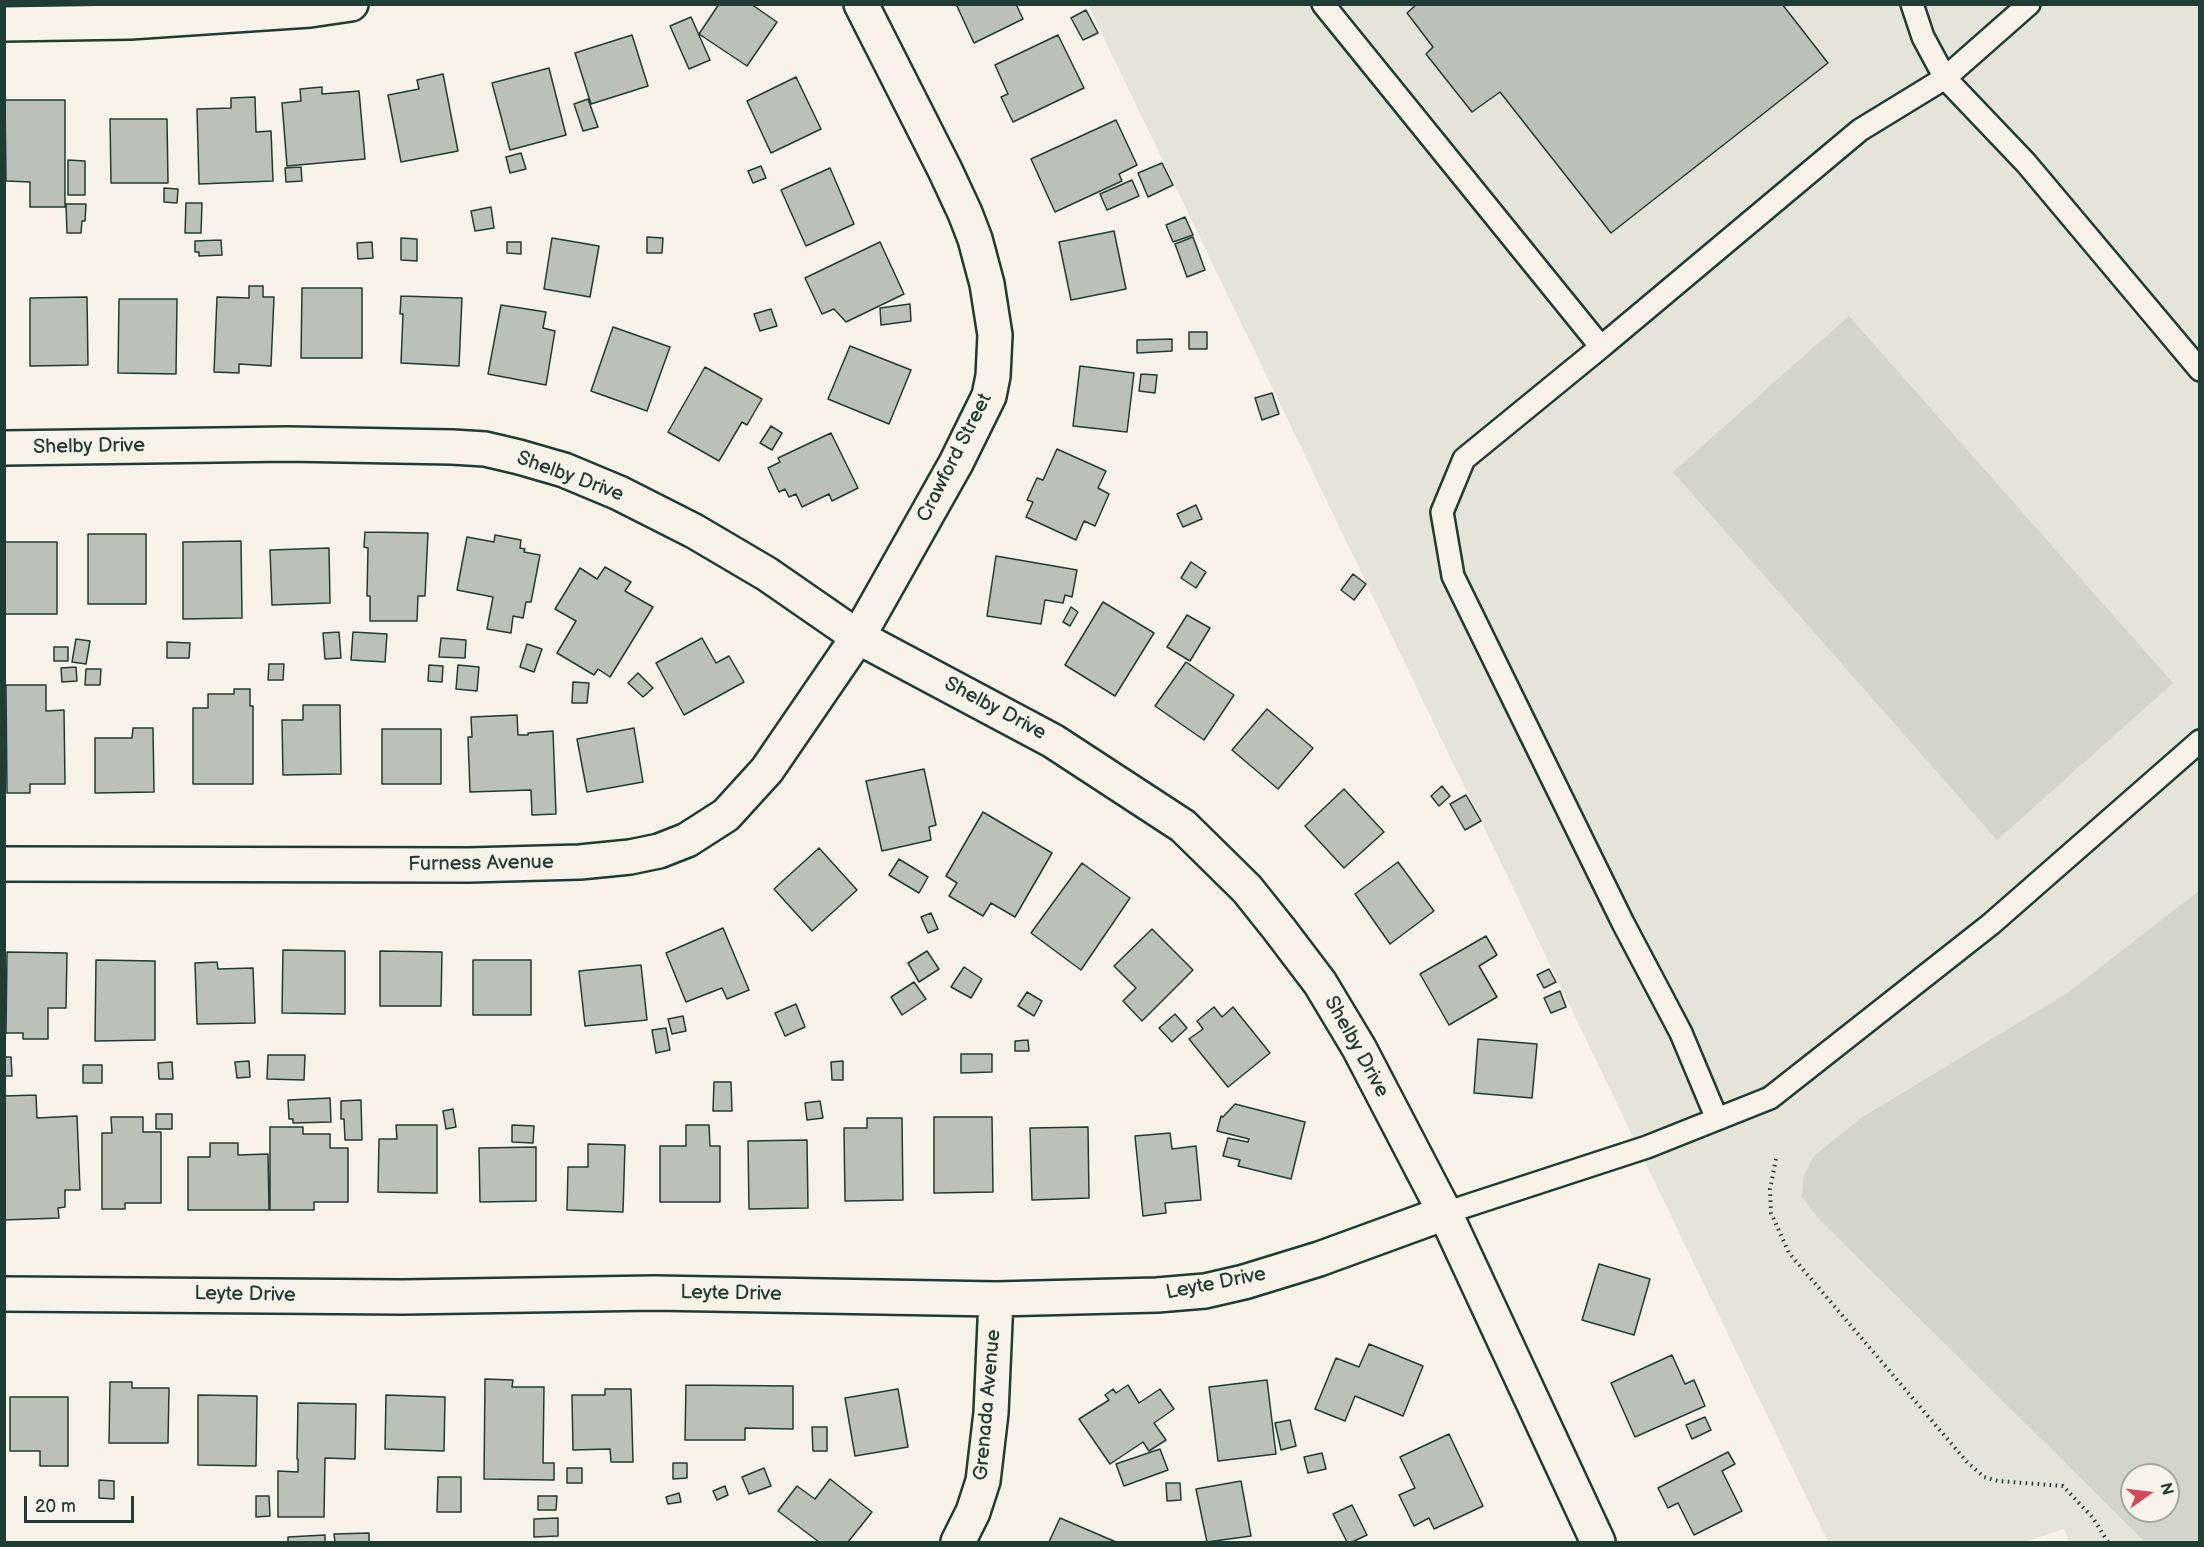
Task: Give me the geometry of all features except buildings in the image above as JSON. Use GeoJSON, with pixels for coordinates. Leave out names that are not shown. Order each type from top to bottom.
{"type":"FeatureCollection","features":[{"type":"Feature","properties":{"kind":"street"},"geometry":{"type":"LineString","coordinates":[[4,24],[130,22],[310,10],[351,4]]}},
{"type":"Feature","properties":{"kind":"street","name":"Crawford Street"},"geometry":{"type":"LineString","coordinates":[[858,637],[956,463],[988,396],[993,376],[995,336],[987,284],[966,213],[861,4]]}},
{"type":"Feature","properties":{"kind":"street","name":"Shelby Drive"},"geometry":{"type":"LineString","coordinates":[[4,448],[299,444],[452,447],[485,449],[564,470],[619,493],[694,531],[767,574],[858,637],[1053,741],[1183,826],[1247,889],[1320,983],[1359,1048],[1446,1213],[1598,1542]]}},
{"type":"Feature","properties":{"kind":"street","name":"Furness Avenue"},"geometry":{"type":"LineString","coordinates":[[4,864],[469,865],[580,862],[659,851],[687,840],[710,826],[726,815],[742,799],[767,770],[858,637]]}},
{"type":"Feature","properties":{"kind":"street","name":"Leyte Drive"},"geometry":{"type":"LineString","coordinates":[[4,1294],[403,1297],[654,1293],[996,1299],[1157,1295],[1205,1290],[1290,1269],[1446,1213]]}},
{"type":"Feature","properties":{"kind":"street","name":"Grenada Avenue"},"geometry":{"type":"LineString","coordinates":[[958,1542],[973,1512],[983,1481],[991,1413],[996,1299]]}},
{"type":"Feature","properties":{"kind":"lane"},"geometry":{"type":"LineString","coordinates":[[1323,4],[1600,347]]}},
{"type":"Feature","properties":{"kind":"lane"},"geometry":{"type":"LineString","coordinates":[[1912,4],[1923,37],[1945,78],[2026,163],[2199,370]]}},
{"type":"Feature","properties":{"kind":"lane"},"geometry":{"type":"LineString","coordinates":[[1717,1119],[1681,1033],[1623,923],[1453,576],[1443,512],[1464,459],[1860,130],[1945,78],[2029,4]]}},
{"type":"Feature","properties":{"kind":"lane"},"geometry":{"type":"LineString","coordinates":[[1446,1213],[1647,1147],[1770,1098],[1991,924],[2199,741]]}},
{"type":"Feature","properties":{"kind":"path"},"geometry":{"type":"LineString","coordinates":[[1776,1159],[1770,1189],[1771,1213],[1789,1253],[1967,1462],[1984,1477],[2063,1486],[2093,1518],[2108,1542]]}},
{"type":"Feature","properties":{"kind":"shaded area"},"geometry":{"type":"Polygon","coordinates":[[[1088,5],[2199,5],[2199,1542],[2069,1542],[2064,1529],[2025,1542],[1828,1542],[1088,5]]]}},
{"type":"Feature","properties":{"kind":"shaded area"},"geometry":{"type":"Polygon","coordinates":[[[1849,316],[2173,683],[1997,840],[1673,472],[1849,316]]]}},
{"type":"Feature","properties":{"kind":"shaded area"},"geometry":{"type":"Polygon","coordinates":[[[2199,891],[2199,1542],[2145,1542],[2126,1523],[2180,1523],[2180,1463],[2120,1463],[2120,1517],[1818,1218],[1802,1197],[1804,1174],[1814,1156],[1861,1118],[2066,994],[2199,891]]]}}]}
